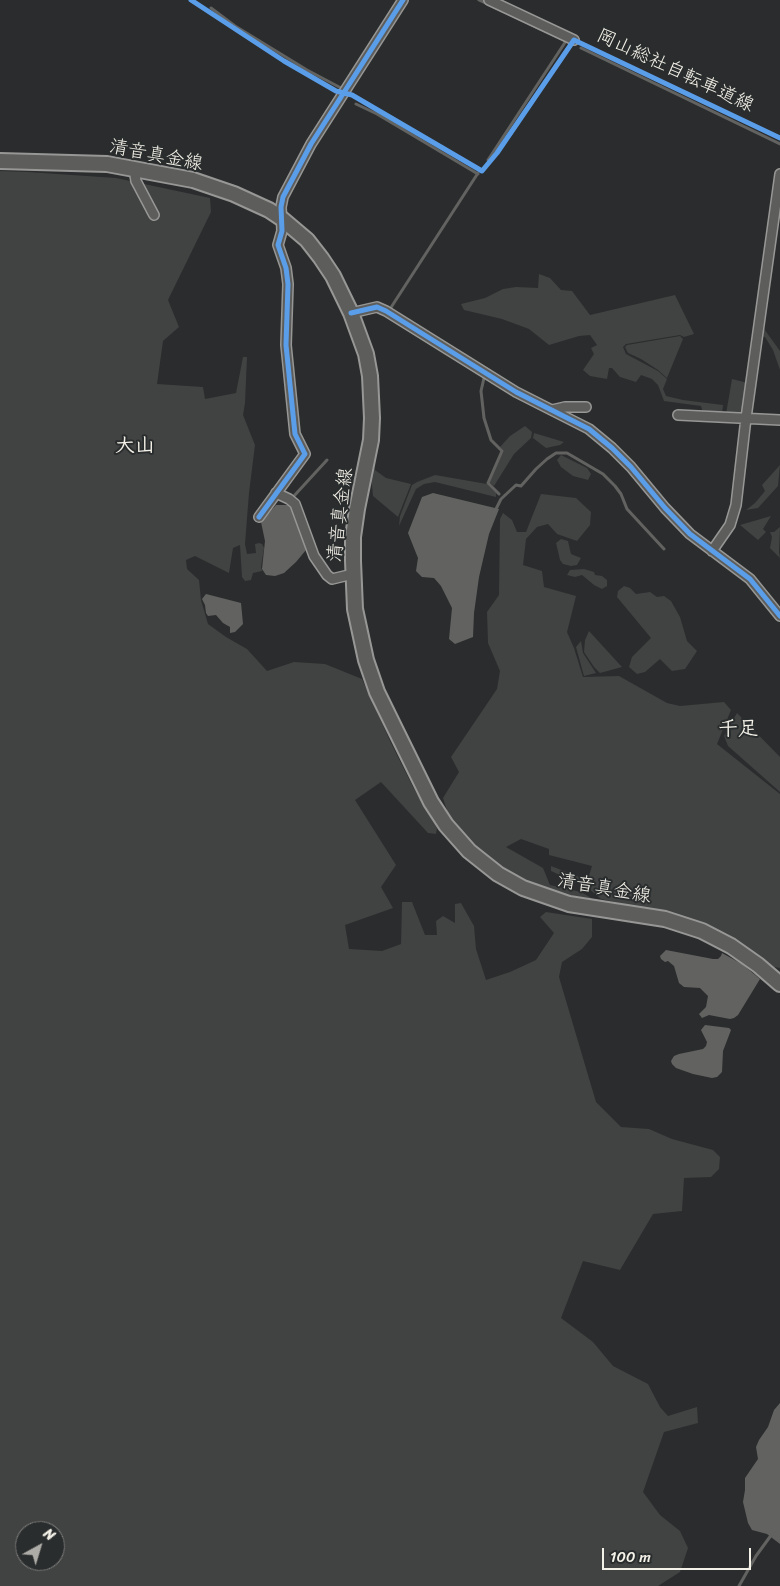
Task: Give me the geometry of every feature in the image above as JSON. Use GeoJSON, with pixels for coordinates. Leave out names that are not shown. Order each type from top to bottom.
{"type":"FeatureCollection","features":[{"type":"Feature","properties":{"kind":"main road","name":"清音真金線"},"geometry":{"type":"LineString","coordinates":[[0,161],[107,164],[193,180],[254,202],[281,218],[306,240],[322,258],[333,276],[351,313],[367,361],[372,397],[371,440],[353,538],[354,592],[358,627],[366,660],[377,692],[431,802],[446,825],[469,851],[510,881],[550,899],[588,908],[665,919],[702,931],[732,946],[780,984]]}},
{"type":"Feature","properties":{"kind":"street"},"geometry":{"type":"LineString","coordinates":[[259,517],[305,454],[296,434],[291,403],[286,344],[288,284],[286,268],[278,245],[282,237],[281,218],[284,196],[311,144],[403,0]]}},
{"type":"Feature","properties":{"kind":"street"},"geometry":{"type":"LineString","coordinates":[[489,0],[574,40]]}},
{"type":"Feature","properties":{"kind":"street"},"geometry":{"type":"LineString","coordinates":[[134,169],[136,180],[154,215]]}},
{"type":"Feature","properties":{"kind":"street"},"geometry":{"type":"LineString","coordinates":[[712,551],[726,530],[734,513],[780,174]]}},
{"type":"Feature","properties":{"kind":"street"},"geometry":{"type":"LineString","coordinates":[[351,313],[377,307],[386,311],[516,392],[589,429],[612,448],[690,534],[750,579],[780,616]]}},
{"type":"Feature","properties":{"kind":"street"},"geometry":{"type":"LineString","coordinates":[[552,410],[566,407],[586,407]]}},
{"type":"Feature","properties":{"kind":"street"},"geometry":{"type":"LineString","coordinates":[[678,415],[780,420]]}},
{"type":"Feature","properties":{"kind":"street"},"geometry":{"type":"LineString","coordinates":[[276,493],[291,500],[302,520],[314,556],[327,575],[332,579],[353,574]]}},
{"type":"Feature","properties":{"kind":"shaded area"},"geometry":{"type":"Polygon","coordinates":[[[0,171],[116,178],[210,198],[211,212],[168,300],[179,327],[163,341],[157,384],[203,387],[205,399],[236,393],[243,357],[247,357],[243,415],[255,445],[245,544],[247,554],[256,553],[255,544],[262,544],[264,548],[262,571],[253,573],[251,580],[245,581],[242,577],[240,545],[233,548],[229,573],[195,556],[186,560],[187,569],[199,580],[201,600],[208,624],[247,649],[267,671],[294,662],[325,664],[362,679],[413,787],[437,828],[436,834],[428,833],[381,782],[355,800],[396,865],[381,887],[393,908],[345,925],[349,949],[382,951],[401,944],[402,902],[412,902],[425,935],[437,935],[436,921],[443,916],[455,923],[455,904],[461,903],[474,926],[476,949],[486,980],[536,960],[554,933],[540,917],[546,912],[592,919],[592,937],[582,949],[562,962],[559,977],[596,1102],[621,1127],[649,1129],[672,1139],[713,1150],[720,1157],[719,1169],[711,1177],[684,1178],[682,1211],[653,1214],[620,1270],[583,1261],[561,1318],[593,1342],[613,1366],[648,1384],[660,1407],[668,1416],[697,1407],[698,1423],[664,1432],[643,1492],[660,1515],[680,1531],[688,1548],[680,1572],[658,1586],[0,1586],[0,171]]]}},
{"type":"Feature","properties":{"kind":"shaded area"},"geometry":{"type":"Polygon","coordinates":[[[539,274],[550,278],[561,290],[572,291],[590,315],[675,295],[694,334],[684,337],[680,335],[626,344],[623,347],[626,354],[658,371],[667,379],[663,389],[666,396],[723,405],[722,413],[703,413],[701,406],[664,401],[658,385],[652,379],[641,375],[636,382],[620,377],[612,368],[609,368],[607,379],[590,376],[583,370],[594,354],[591,348],[597,345],[590,335],[579,336],[549,345],[529,329],[502,319],[464,310],[461,304],[485,298],[503,289],[516,287],[538,288],[539,274]]]}},
{"type":"Feature","properties":{"kind":"shaded area"},"geometry":{"type":"Polygon","coordinates":[[[762,326],[780,351],[780,370],[773,350],[765,337],[761,336],[762,326]]]}},
{"type":"Feature","properties":{"kind":"shaded area"},"geometry":{"type":"Polygon","coordinates":[[[680,336],[683,339],[667,378],[641,359],[628,353],[625,347],[627,345],[680,336]]]}},
{"type":"Feature","properties":{"kind":"shaded area"},"geometry":{"type":"Polygon","coordinates":[[[732,379],[748,383],[743,413],[740,415],[726,414],[732,379]]]}},
{"type":"Feature","properties":{"kind":"shaded area"},"geometry":{"type":"Polygon","coordinates":[[[525,426],[532,432],[531,438],[514,454],[494,486],[489,482],[503,450],[500,447],[510,436],[525,426]]]}},
{"type":"Feature","properties":{"kind":"shaded area"},"geometry":{"type":"Polygon","coordinates":[[[534,433],[564,442],[560,445],[546,448],[533,438],[534,433]]]}},
{"type":"Feature","properties":{"kind":"shaded area"},"geometry":{"type":"Polygon","coordinates":[[[561,455],[587,468],[591,474],[588,480],[573,476],[561,467],[557,460],[561,455]]]}},
{"type":"Feature","properties":{"kind":"shaded area"},"geometry":{"type":"Polygon","coordinates":[[[780,465],[778,486],[758,508],[746,510],[765,491],[762,485],[780,465]]]}},
{"type":"Feature","properties":{"kind":"shaded area"},"geometry":{"type":"Polygon","coordinates":[[[374,466],[375,470],[386,478],[411,484],[398,517],[373,496],[371,475],[374,466]]]}},
{"type":"Feature","properties":{"kind":"shaded area"},"geometry":{"type":"Polygon","coordinates":[[[435,475],[487,484],[496,493],[496,497],[435,482],[424,484],[416,489],[399,526],[400,516],[412,485],[435,475]]]}},
{"type":"Feature","properties":{"kind":"shaded area"},"geometry":{"type":"Polygon","coordinates":[[[433,493],[499,509],[489,534],[479,577],[473,637],[455,644],[449,639],[452,608],[441,586],[434,578],[422,577],[416,571],[418,558],[408,533],[422,497],[433,493]]]}},
{"type":"Feature","properties":{"kind":"shaded area"},"geometry":{"type":"Polygon","coordinates":[[[541,494],[576,498],[591,512],[590,525],[577,541],[557,534],[548,524],[537,527],[526,539],[523,565],[542,571],[544,587],[576,596],[567,632],[583,677],[619,676],[667,703],[680,706],[724,702],[731,710],[717,744],[780,794],[780,968],[774,967],[729,935],[700,923],[672,914],[601,899],[588,888],[551,871],[551,866],[579,877],[589,876],[592,866],[549,855],[549,849],[521,839],[506,847],[543,868],[550,885],[581,892],[593,899],[562,894],[534,885],[482,855],[449,817],[443,798],[459,772],[451,757],[497,689],[500,671],[488,643],[487,612],[499,595],[500,519],[503,513],[512,520],[517,532],[526,532],[541,494]]]}},
{"type":"Feature","properties":{"kind":"shaded area"},"geometry":{"type":"Polygon","coordinates":[[[276,505],[287,505],[291,508],[306,550],[284,573],[275,576],[266,575],[262,569],[265,541],[261,522],[276,505]]]}},
{"type":"Feature","properties":{"kind":"shaded area"},"geometry":{"type":"Polygon","coordinates":[[[771,516],[763,529],[766,532],[758,540],[740,525],[771,516]]]}},
{"type":"Feature","properties":{"kind":"shaded area"},"geometry":{"type":"Polygon","coordinates":[[[780,527],[780,558],[770,548],[772,537],[770,532],[774,532],[780,527]]]}},
{"type":"Feature","properties":{"kind":"shaded area"},"geometry":{"type":"Polygon","coordinates":[[[561,539],[568,541],[571,554],[581,558],[577,565],[563,564],[560,560],[556,543],[561,539]]]}},
{"type":"Feature","properties":{"kind":"shaded area"},"geometry":{"type":"Polygon","coordinates":[[[584,569],[594,572],[595,575],[602,576],[607,580],[607,586],[602,589],[582,575],[575,577],[567,575],[570,570],[584,569]]]}},
{"type":"Feature","properties":{"kind":"shaded area"},"geometry":{"type":"Polygon","coordinates":[[[624,586],[630,588],[636,594],[650,592],[657,597],[664,596],[671,601],[680,617],[687,641],[697,651],[685,669],[672,671],[660,659],[645,672],[637,674],[629,667],[632,657],[651,638],[617,597],[618,591],[624,586]]]}},
{"type":"Feature","properties":{"kind":"shaded area"},"geometry":{"type":"Polygon","coordinates":[[[206,594],[241,603],[243,624],[235,632],[230,633],[230,627],[223,623],[216,615],[208,616],[202,599],[206,594]]]}},
{"type":"Feature","properties":{"kind":"shaded area"},"geometry":{"type":"Polygon","coordinates":[[[589,631],[622,667],[600,673],[594,667],[584,652],[585,640],[589,631]]]}},
{"type":"Feature","properties":{"kind":"shaded area"},"geometry":{"type":"Polygon","coordinates":[[[581,641],[583,653],[596,673],[584,676],[576,647],[581,641]]]}},
{"type":"Feature","properties":{"kind":"shaded area"},"geometry":{"type":"Polygon","coordinates":[[[737,713],[780,757],[780,792],[728,746],[724,736],[737,713]]]}},
{"type":"Feature","properties":{"kind":"shaded area"},"geometry":{"type":"Polygon","coordinates":[[[666,950],[713,959],[718,959],[722,953],[742,964],[760,979],[738,1015],[734,1018],[709,1015],[702,1018],[699,1014],[706,1007],[708,996],[700,988],[684,987],[679,983],[674,966],[668,961],[665,962],[661,959],[660,956],[666,950]]]}},
{"type":"Feature","properties":{"kind":"shaded area"},"geometry":{"type":"Polygon","coordinates":[[[705,1025],[729,1028],[731,1030],[723,1051],[722,1072],[717,1077],[712,1078],[676,1068],[671,1061],[674,1056],[703,1049],[706,1046],[707,1042],[701,1030],[705,1025]]]}},
{"type":"Feature","properties":{"kind":"shaded area"},"geometry":{"type":"Polygon","coordinates":[[[780,1403],[780,1544],[767,1534],[752,1530],[748,1523],[743,1502],[745,1478],[758,1459],[756,1447],[768,1427],[774,1410],[780,1403]]]}},
{"type":"Feature","properties":{"kind":"waterway"},"geometry":{"type":"LineString","coordinates":[[479,0],[566,41],[488,160]]}},
{"type":"Feature","properties":{"kind":"waterway"},"geometry":{"type":"LineString","coordinates":[[211,8],[235,26],[307,70],[341,88]]}},
{"type":"Feature","properties":{"kind":"waterway"},"geometry":{"type":"LineString","coordinates":[[581,48],[780,144]]}},
{"type":"Feature","properties":{"kind":"waterway"},"geometry":{"type":"LineString","coordinates":[[356,104],[377,114],[478,174]]}},
{"type":"Feature","properties":{"kind":"waterway"},"geometry":{"type":"LineString","coordinates":[[390,309],[478,173]]}},
{"type":"Feature","properties":{"kind":"waterway"},"geometry":{"type":"LineString","coordinates":[[484,378],[481,391],[484,418],[491,440],[502,451],[488,483],[499,494]]}},
{"type":"Feature","properties":{"kind":"waterway"},"geometry":{"type":"LineString","coordinates":[[495,511],[501,499],[516,485],[521,486],[547,459],[556,453],[567,453],[603,474],[621,494],[627,509],[664,549]]}},
{"type":"Feature","properties":{"kind":"waterway"},"geometry":{"type":"LineString","coordinates":[[286,509],[293,497],[327,460]]}},
{"type":"Feature","properties":{"kind":"waterway"},"geometry":{"type":"LineString","coordinates":[[739,1586],[756,1556],[772,1534]]}},
{"type":"Feature","properties":{"kind":"cycle path","name":"岡山総社自転車道線"},"geometry":{"type":"LineString","coordinates":[[191,0],[284,61],[336,91],[352,95],[482,171],[497,153],[574,40],[780,138]]}},
{"type":"Feature","properties":{"kind":"cycle path"},"geometry":{"type":"LineString","coordinates":[[259,517],[305,454],[295,434],[286,345],[288,284],[286,268],[278,245],[282,231],[281,207],[283,197],[311,144],[403,0]]}},
{"type":"Feature","properties":{"kind":"cycle path"},"geometry":{"type":"LineString","coordinates":[[351,313],[377,307],[386,311],[516,392],[589,429],[631,467],[665,508],[690,534],[750,579],[780,616]]}},
{"type":"Feature","properties":{"kind":"district","name":"大山"},"geometry":{"type":"Point","coordinates":[135,447]}},
{"type":"Feature","properties":{"kind":"district","name":"千足"},"geometry":{"type":"Point","coordinates":[738,730]}}]}
